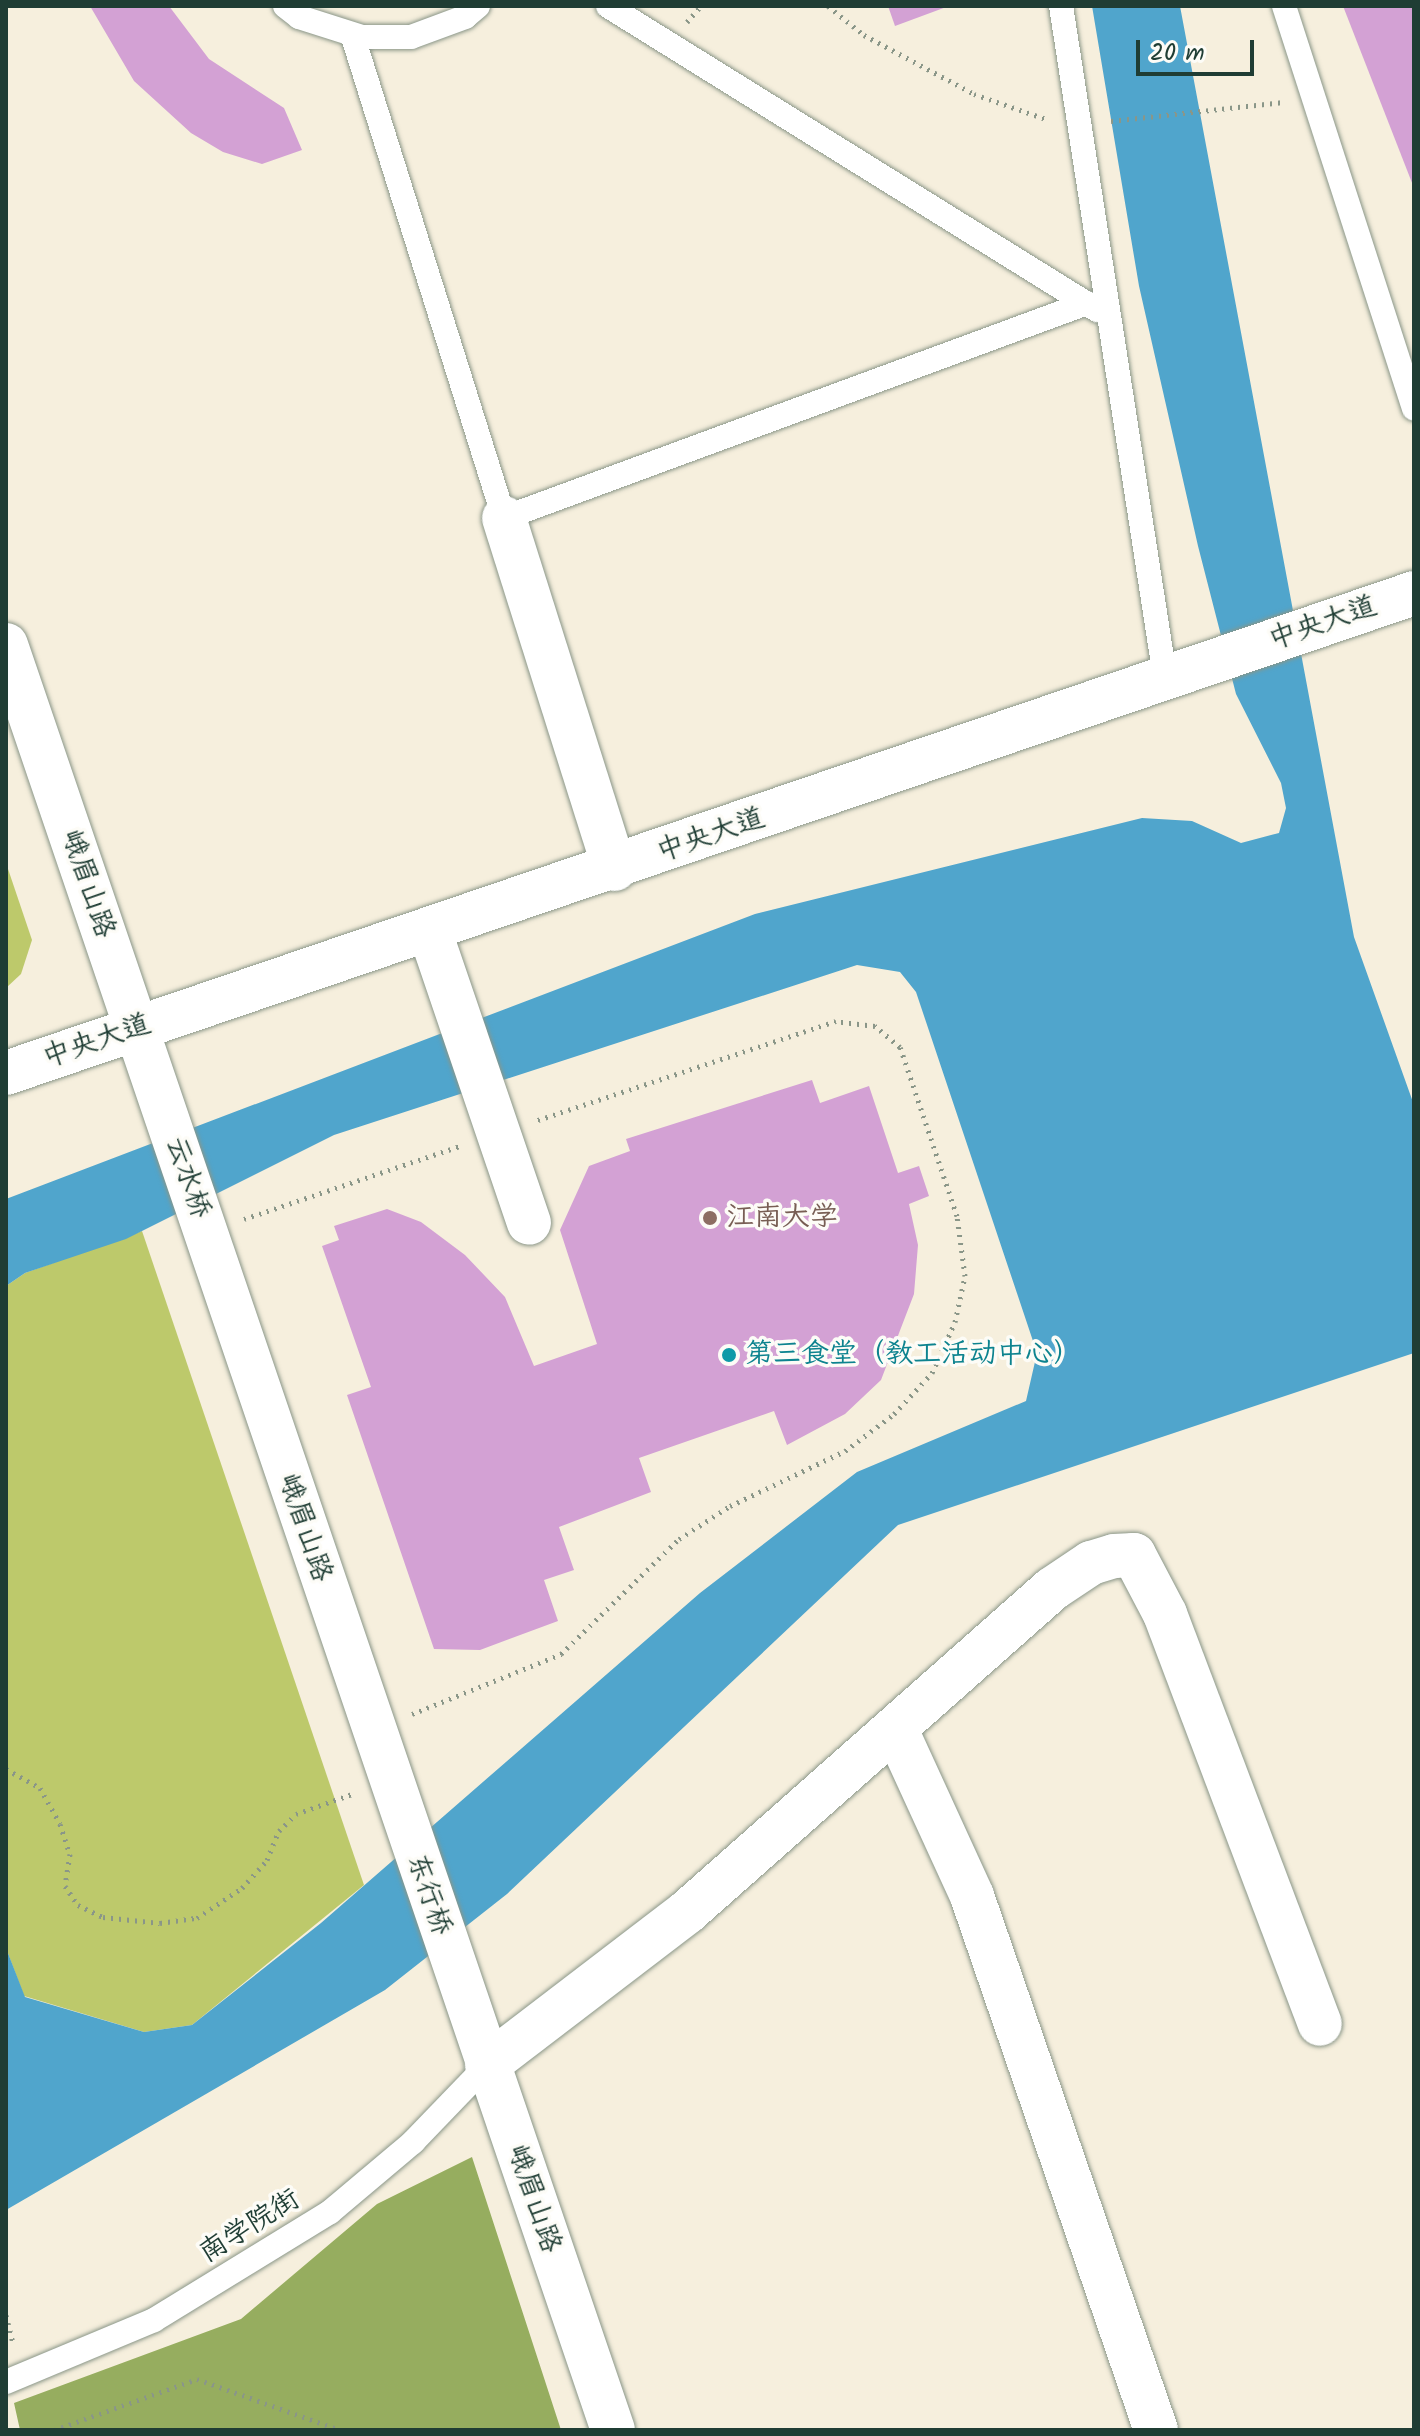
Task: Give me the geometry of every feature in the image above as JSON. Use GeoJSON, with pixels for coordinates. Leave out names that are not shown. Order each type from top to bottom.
{"type":"FeatureCollection","features":[{"type":"Feature","properties":{"kind":"street"},"geometry":{"type":"LineString","coordinates":[[504,518],[615,869]]}},
{"type":"Feature","properties":{"kind":"street","name":"中央大道"},"geometry":{"type":"LineString","coordinates":[[6,1073],[615,869],[1414,593]]}},
{"type":"Feature","properties":{"kind":"street","name":"峨眉山路"},"geometry":{"type":"LineString","coordinates":[[6,645],[168,1124]]}},
{"type":"Feature","properties":{"kind":"street"},"geometry":{"type":"LineString","coordinates":[[430,932],[529,1223]]}},
{"type":"Feature","properties":{"kind":"street","name":"云水桥"},"geometry":{"type":"LineString","coordinates":[[168,1124],[205,1233]]}},
{"type":"Feature","properties":{"kind":"street","name":"峨眉山路"},"geometry":{"type":"LineString","coordinates":[[205,1233],[404,1823]]}},
{"type":"Feature","properties":{"kind":"street"},"geometry":{"type":"LineString","coordinates":[[487,2065],[687,1912],[897,1732],[1052,1589],[1091,1563],[1134,1555],[1165,1614],[1320,2024]]}},
{"type":"Feature","properties":{"kind":"street"},"geometry":{"type":"LineString","coordinates":[[897,1732],[972,1896],[1156,2430]]}},
{"type":"Feature","properties":{"kind":"street","name":"东行桥"},"geometry":{"type":"LineString","coordinates":[[404,1823],[453,1968]]}},
{"type":"Feature","properties":{"kind":"street","name":"峨眉山路"},"geometry":{"type":"LineString","coordinates":[[453,1968],[613,2430]]}},
{"type":"Feature","properties":{"kind":"lane"},"geometry":{"type":"LineString","coordinates":[[285,6],[299,17],[353,37],[411,37],[465,17],[478,6]]}},
{"type":"Feature","properties":{"kind":"lane"},"geometry":{"type":"LineString","coordinates":[[608,6],[1109,318]]}},
{"type":"Feature","properties":{"kind":"lane"},"geometry":{"type":"LineString","coordinates":[[1061,6],[1165,677]]}},
{"type":"Feature","properties":{"kind":"lane"},"geometry":{"type":"LineString","coordinates":[[1284,6],[1310,96],[1414,409]]}},
{"type":"Feature","properties":{"kind":"lane"},"geometry":{"type":"LineString","coordinates":[[353,37],[504,518],[1087,303]]}},
{"type":"Feature","properties":{"kind":"lane","name":"南学院街"},"geometry":{"type":"LineString","coordinates":[[6,2382],[154,2320],[317,2220],[413,2142],[487,2065]]}},
{"type":"Feature","properties":{"kind":"path"},"geometry":{"type":"LineString","coordinates":[[828,6],[864,35],[974,94],[1038,119],[1105,121],[1212,111],[1310,96]]}},
{"type":"Feature","properties":{"kind":"path"},"geometry":{"type":"LineString","coordinates":[[205,1233],[836,1021],[875,1026],[900,1047],[957,1216],[965,1276],[955,1322],[932,1373],[894,1414],[845,1451],[730,1506],[679,1539],[561,1654],[371,1728]]}},
{"type":"Feature","properties":{"kind":"path"},"geometry":{"type":"LineString","coordinates":[[6,1769],[40,1788],[60,1824],[70,1854],[65,1886],[78,1905],[103,1917],[160,1923],[197,1918],[242,1888],[296,1814],[389,1780]]}},
{"type":"Feature","properties":{"kind":"path"},"geometry":{"type":"LineString","coordinates":[[54,2430],[197,2379],[340,2430]]}},
{"type":"Feature","properties":{"kind":"green space"},"geometry":{"type":"Polygon","coordinates":[[[6,863],[32,940],[21,974],[6,988],[6,863]]]}},
{"type":"Feature","properties":{"kind":"green space"},"geometry":{"type":"Polygon","coordinates":[[[142,1231],[364,1885],[192,2025],[144,2032],[24,1996],[6,1948],[6,1286],[25,1273],[142,1231]]]}},
{"type":"Feature","properties":{"kind":"green space"},"geometry":{"type":"Polygon","coordinates":[[[472,2157],[561,2430],[20,2430],[14,2403],[241,2319],[377,2204],[472,2157]]]}},
{"type":"Feature","properties":{"kind":"water"},"geometry":{"type":"Polygon","coordinates":[[[1092,6],[1180,6],[1354,937],[1414,1105],[1414,1353],[898,1525],[507,1894],[385,1990],[6,2210],[6,1948],[25,1997],[144,2032],[192,2025],[321,1923],[700,1593],[857,1472],[1026,1401],[1037,1353],[916,992],[900,972],[857,965],[334,1135],[126,1239],[25,1273],[6,1286],[6,1199],[755,914],[1142,818],[1192,821],[1241,843],[1279,833],[1286,808],[1281,783],[1236,694],[1198,546],[1139,286],[1092,6]]]}},
{"type":"Feature","properties":{"kind":"building"},"geometry":{"type":"Polygon","coordinates":[[[90,6],[169,6],[209,59],[284,108],[302,150],[262,164],[223,152],[191,133],[134,81],[90,6]]]}},
{"type":"Feature","properties":{"kind":"building"},"geometry":{"type":"Polygon","coordinates":[[[888,6],[949,6],[895,26],[888,6]]]}},
{"type":"Feature","properties":{"kind":"building"},"geometry":{"type":"Polygon","coordinates":[[[1343,6],[1414,6],[1414,188],[1343,6]]]}},
{"type":"Feature","properties":{"kind":"building","name":"第三食堂（教工活动中心）"},"geometry":{"type":"Polygon","coordinates":[[[812,1080],[820,1103],[869,1086],[898,1173],[919,1166],[929,1196],[909,1204],[918,1245],[914,1294],[881,1380],[845,1414],[787,1445],[774,1411],[639,1458],[651,1492],[559,1527],[574,1570],[544,1580],[558,1621],[480,1650],[434,1649],[347,1395],[371,1387],[322,1246],[339,1240],[334,1226],[387,1209],[421,1222],[465,1255],[505,1297],[534,1366],[597,1344],[560,1230],[589,1166],[630,1151],[626,1139],[812,1080]]]}},
{"type":"Feature","properties":{"kind":"place","name":"江南大学"},"geometry":{"type":"Point","coordinates":[710,1218]}},
{"type":"Feature","properties":{"kind":"place","name":"第三食堂（教工活动中心）"},"geometry":{"type":"Point","coordinates":[729,1355]}}]}
